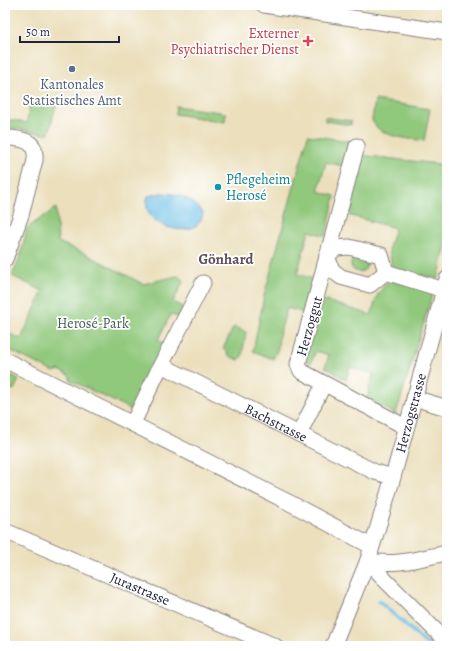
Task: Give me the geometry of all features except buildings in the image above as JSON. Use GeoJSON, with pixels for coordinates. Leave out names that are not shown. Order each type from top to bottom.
{"type":"FeatureCollection","features":[{"type":"Feature","properties":{"kind":"street"},"geometry":{"type":"LineString","coordinates":[[264,5],[447,32]]}},
{"type":"Feature","properties":{"kind":"street"},"geometry":{"type":"LineString","coordinates":[[5,137],[29,142],[34,147],[36,152],[23,208],[5,259]]}},
{"type":"Feature","properties":{"kind":"street","name":"Herzoggut"},"geometry":{"type":"LineString","coordinates":[[357,146],[327,255],[318,296],[298,364],[301,371],[406,426]]}},
{"type":"Feature","properties":{"kind":"street"},"geometry":{"type":"LineString","coordinates":[[349,247],[381,255],[386,272],[370,285],[341,277],[332,270],[327,255],[337,248],[349,247]]}},
{"type":"Feature","properties":{"kind":"street"},"geometry":{"type":"LineString","coordinates":[[386,272],[445,284]]}},
{"type":"Feature","properties":{"kind":"street"},"geometry":{"type":"LineString","coordinates":[[133,423],[202,283]]}},
{"type":"Feature","properties":{"kind":"street","name":"Herzogstrasse"},"geometry":{"type":"LineString","coordinates":[[332,646],[369,553],[393,477],[445,284]]}},
{"type":"Feature","properties":{"kind":"street"},"geometry":{"type":"LineString","coordinates":[[5,360],[133,423],[347,532],[379,563],[447,553]]}},
{"type":"Feature","properties":{"kind":"street","name":"Bachstrasse"},"geometry":{"type":"LineString","coordinates":[[161,366],[375,472],[393,477]]}},
{"type":"Feature","properties":{"kind":"street"},"geometry":{"type":"LineString","coordinates":[[299,434],[324,384]]}},
{"type":"Feature","properties":{"kind":"street"},"geometry":{"type":"LineString","coordinates":[[414,398],[447,408]]}},
{"type":"Feature","properties":{"kind":"street","name":"Jurastrasse"},"geometry":{"type":"LineString","coordinates":[[5,531],[275,646]]}},
{"type":"Feature","properties":{"kind":"street"},"geometry":{"type":"LineString","coordinates":[[369,553],[385,580],[445,637]]}},
{"type":"Feature","properties":{"kind":"green space"},"geometry":{"type":"Polygon","coordinates":[[[375,100],[430,109],[424,141],[387,134],[376,126],[372,120],[375,100]]]}},
{"type":"Feature","properties":{"kind":"green space"},"geometry":{"type":"Polygon","coordinates":[[[30,103],[46,106],[47,103],[56,105],[49,133],[45,134],[5,127],[5,119],[27,123],[30,103]]]}},
{"type":"Feature","properties":{"kind":"green space"},"geometry":{"type":"Polygon","coordinates":[[[176,106],[226,113],[225,122],[175,114],[176,106]]]}},
{"type":"Feature","properties":{"kind":"green space"},"geometry":{"type":"Polygon","coordinates":[[[325,117],[351,121],[351,125],[325,121],[325,117]]]}},
{"type":"Feature","properties":{"kind":"green space"},"geometry":{"type":"Polygon","coordinates":[[[308,135],[350,141],[343,166],[326,162],[318,191],[335,196],[326,236],[309,231],[297,274],[314,279],[305,313],[287,308],[279,336],[278,349],[273,359],[253,351],[264,296],[308,135]]]}},
{"type":"Feature","properties":{"kind":"green space"},"geometry":{"type":"Polygon","coordinates":[[[359,155],[447,165],[447,241],[438,279],[392,268],[389,248],[395,228],[344,214],[359,155]]]}},
{"type":"Feature","properties":{"kind":"green space","name":"Herosé-Park"},"geometry":{"type":"Polygon","coordinates":[[[56,208],[58,242],[84,253],[143,284],[177,276],[184,280],[173,302],[184,308],[179,318],[171,314],[158,340],[166,345],[132,410],[70,380],[70,376],[59,370],[54,372],[5,348],[5,332],[21,339],[43,291],[12,276],[21,254],[27,228],[56,208]]]}},
{"type":"Feature","properties":{"kind":"green space"},"geometry":{"type":"Polygon","coordinates":[[[356,256],[362,256],[367,261],[365,270],[362,272],[356,272],[351,267],[351,261],[356,256]]]}},
{"type":"Feature","properties":{"kind":"green space"},"geometry":{"type":"Polygon","coordinates":[[[389,280],[433,292],[396,414],[367,400],[373,374],[350,367],[346,380],[325,367],[329,355],[316,351],[311,363],[304,360],[323,300],[371,315],[378,294],[389,280]]]}},
{"type":"Feature","properties":{"kind":"green space"},"geometry":{"type":"Polygon","coordinates":[[[235,327],[246,332],[242,356],[239,360],[227,355],[228,352],[223,349],[233,328],[235,327]]]}},
{"type":"Feature","properties":{"kind":"green space"},"geometry":{"type":"Polygon","coordinates":[[[5,372],[19,379],[14,390],[9,388],[9,384],[5,381],[5,372]]]}},
{"type":"Feature","properties":{"kind":"water"},"geometry":{"type":"Polygon","coordinates":[[[160,193],[178,195],[189,200],[203,213],[200,222],[192,228],[182,230],[170,228],[160,224],[151,217],[147,207],[148,196],[160,193]]]}},
{"type":"Feature","properties":{"kind":"waterway"},"geometry":{"type":"LineString","coordinates":[[379,601],[429,646]]}},
{"type":"Feature","properties":{"kind":"place","name":"Externer Psychiatrischer Dienst"},"geometry":{"type":"Point","coordinates":[308,41]}},
{"type":"Feature","properties":{"kind":"place","name":"Kantonales Statistisches Amt"},"geometry":{"type":"Point","coordinates":[72,69]}},
{"type":"Feature","properties":{"kind":"place","name":"Pflegeheim Herosé"},"geometry":{"type":"Point","coordinates":[218,187]}},
{"type":"Feature","properties":{"kind":"district","name":"Gönhard"},"geometry":{"type":"Point","coordinates":[226,259]}}]}
